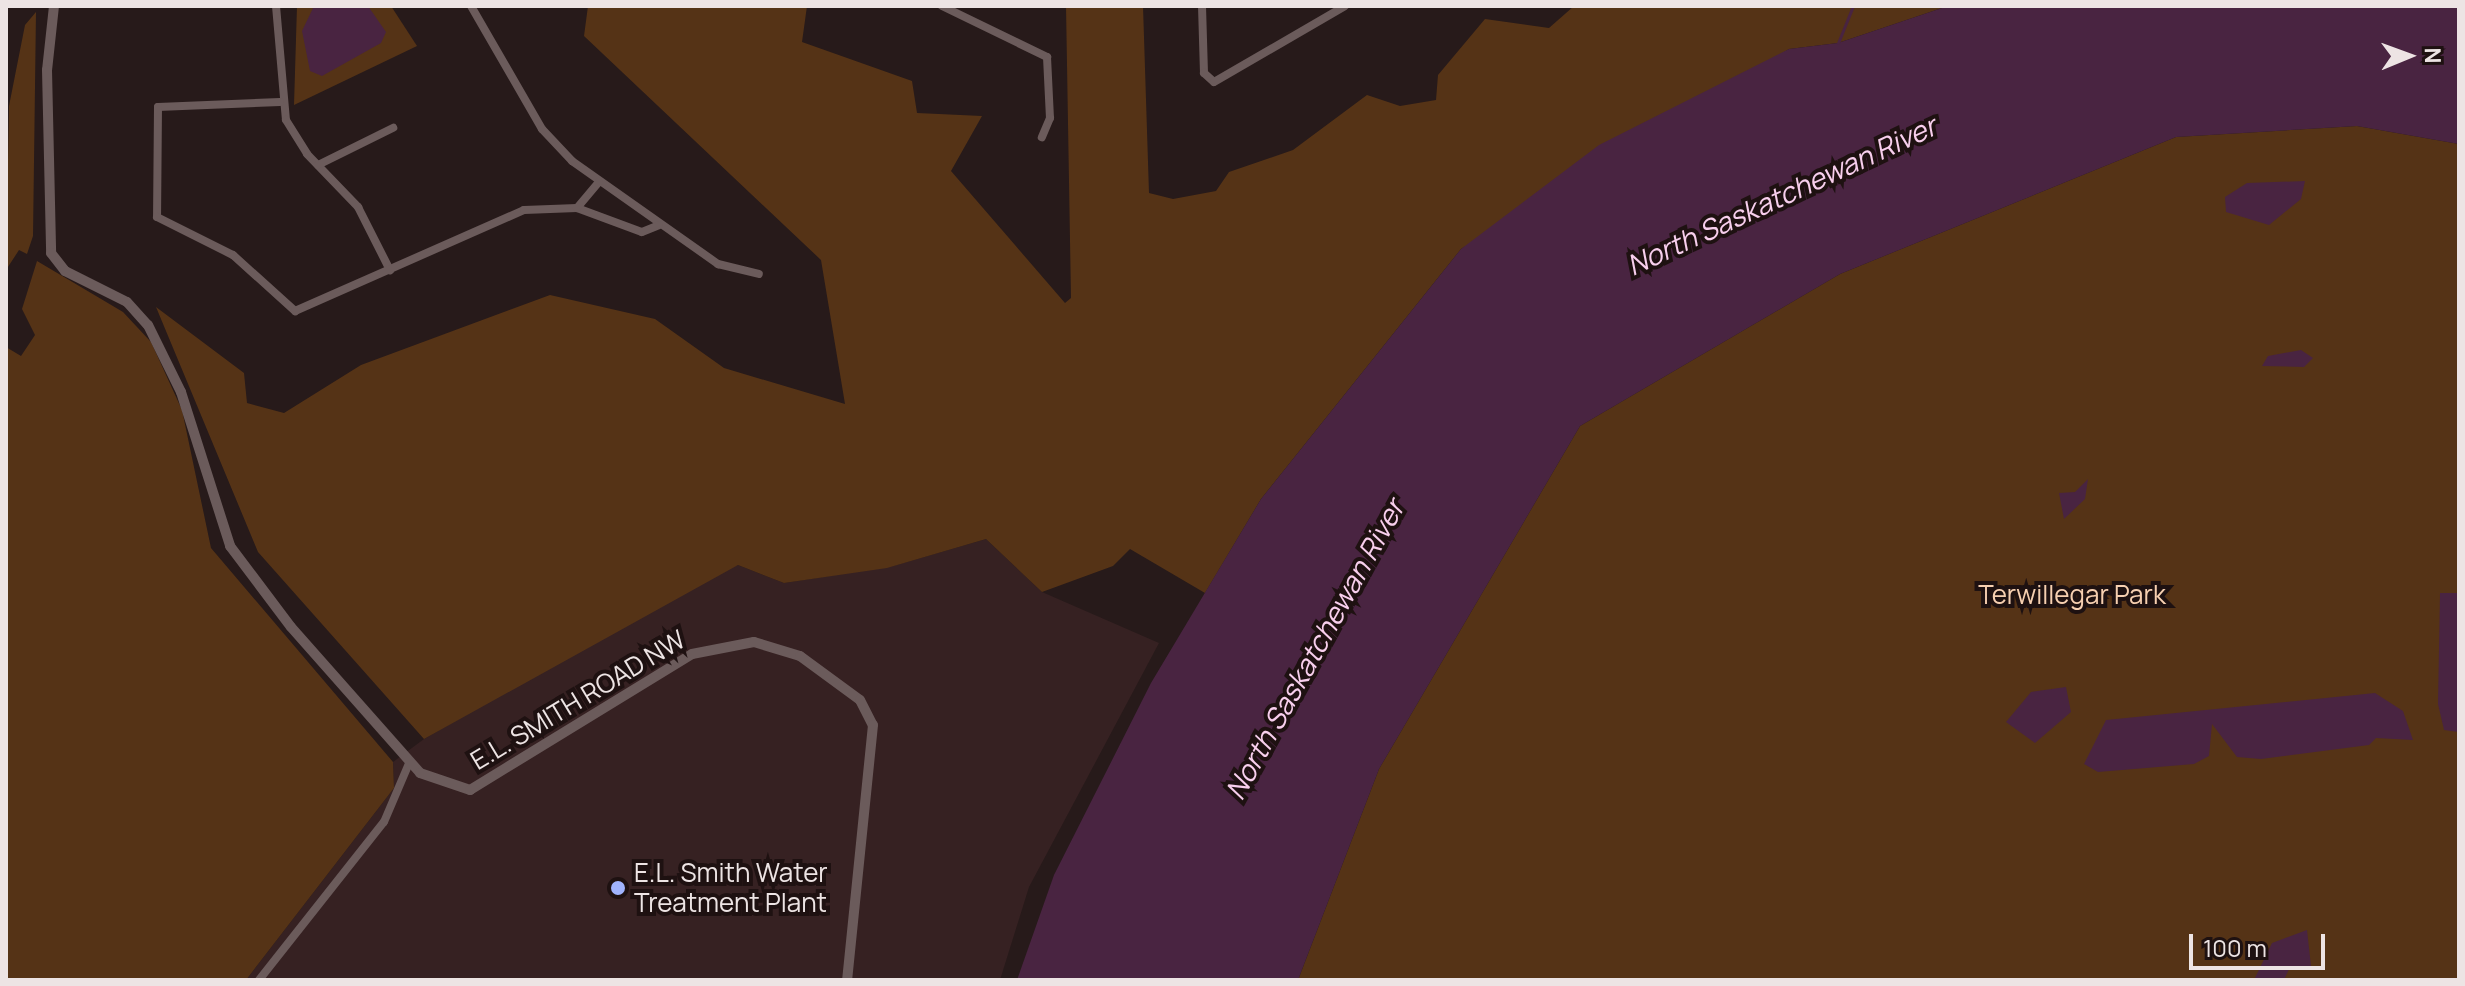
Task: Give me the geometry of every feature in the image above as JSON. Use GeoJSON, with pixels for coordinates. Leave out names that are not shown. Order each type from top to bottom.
{"type":"FeatureCollection","features":[{"type":"Feature","properties":{"kind":"street","name":"E.L. SMITH ROAD NW"},"geometry":{"type":"LineString","coordinates":[[54,6],[47,70],[51,253],[65,271],[127,302],[148,325],[181,392],[221,526],[241,564],[410,761],[443,786],[470,790],[692,654],[754,642],[800,656],[860,700],[873,725],[847,980]]}},
{"type":"Feature","properties":{"kind":"street"},"geometry":{"type":"LineString","coordinates":[[276,6],[280,102],[318,165],[358,207],[390,270]]}},
{"type":"Feature","properties":{"kind":"street"},"geometry":{"type":"LineString","coordinates":[[471,6],[542,129],[599,182],[659,225],[718,264],[759,274]]}},
{"type":"Feature","properties":{"kind":"street"},"geometry":{"type":"LineString","coordinates":[[942,6],[1047,57],[1050,118],[1042,137]]}},
{"type":"Feature","properties":{"kind":"street"},"geometry":{"type":"LineString","coordinates":[[1202,6],[1204,73],[1214,82],[1339,8]]}},
{"type":"Feature","properties":{"kind":"street"},"geometry":{"type":"LineString","coordinates":[[280,102],[158,107],[159,222],[233,255],[295,311],[390,270],[494,218],[577,208],[642,232],[659,225]]}},
{"type":"Feature","properties":{"kind":"street"},"geometry":{"type":"LineString","coordinates":[[318,165],[393,128]]}},
{"type":"Feature","properties":{"kind":"street"},"geometry":{"type":"LineString","coordinates":[[577,208],[599,182]]}},
{"type":"Feature","properties":{"kind":"street"},"geometry":{"type":"LineString","coordinates":[[259,980],[384,822],[410,761]]}},
{"type":"Feature","properties":{"kind":"shaded area"},"geometry":{"type":"Polygon","coordinates":[[[986,539],[1042,592],[1159,643],[1029,887],[1000,980],[246,980],[394,788],[393,762],[424,739],[707,576],[738,565],[784,583],[893,566],[986,539]]]}},
{"type":"Feature","properties":{"kind":"green space"},"geometry":{"type":"Polygon","coordinates":[[[297,6],[391,6],[417,46],[294,105],[297,6]]]}},
{"type":"Feature","properties":{"kind":"green space"},"geometry":{"type":"Polygon","coordinates":[[[588,6],[807,6],[802,42],[912,81],[917,113],[982,116],[951,171],[1065,303],[1071,298],[1066,6],[1143,6],[1149,193],[1173,199],[1216,191],[1229,172],[1293,150],[1367,95],[1400,106],[1436,100],[1438,75],[1485,19],[1549,28],[1574,6],[1948,6],[1838,43],[1789,49],[1461,249],[1261,499],[1205,593],[1130,549],[1113,566],[1042,592],[986,539],[887,568],[784,583],[738,565],[424,739],[258,552],[156,307],[244,373],[247,403],[284,413],[361,365],[550,295],[655,319],[724,368],[845,404],[821,260],[584,36],[588,6]]]}},
{"type":"Feature","properties":{"kind":"green space"},"geometry":{"type":"Polygon","coordinates":[[[36,12],[33,236],[27,254],[19,250],[6,270],[9,106],[25,25],[36,12]]]}},
{"type":"Feature","properties":{"kind":"green space","name":"Terwillegar Park"},"geometry":{"type":"Polygon","coordinates":[[[2357,126],[2459,144],[2459,980],[1298,980],[1379,769],[1580,426],[1840,274],[2176,137],[2357,126]]]}},
{"type":"Feature","properties":{"kind":"green space"},"geometry":{"type":"Polygon","coordinates":[[[37,261],[123,312],[151,342],[182,410],[211,548],[393,762],[394,788],[246,980],[6,980],[6,347],[21,356],[35,335],[22,309],[37,261]]]}},
{"type":"Feature","properties":{"kind":"water"},"geometry":{"type":"Polygon","coordinates":[[[314,6],[368,6],[386,32],[381,43],[322,76],[310,71],[302,31],[314,6]]]}},
{"type":"Feature","properties":{"kind":"water","name":"North Saskatchewan River"},"geometry":{"type":"Polygon","coordinates":[[[1948,6],[2459,6],[2459,144],[2357,126],[2176,137],[1840,274],[1580,426],[1379,769],[1298,980],[1017,980],[1054,875],[1151,683],[1261,499],[1461,249],[1599,145],[1789,49],[1838,43],[1948,6]]]}},
{"type":"Feature","properties":{"kind":"water"},"geometry":{"type":"Polygon","coordinates":[[[2305,181],[2301,199],[2269,225],[2226,212],[2225,197],[2247,183],[2305,181]]]}},
{"type":"Feature","properties":{"kind":"water"},"geometry":{"type":"Polygon","coordinates":[[[2301,350],[2313,358],[2304,367],[2262,366],[2268,356],[2301,350]]]}},
{"type":"Feature","properties":{"kind":"water"},"geometry":{"type":"Polygon","coordinates":[[[2088,479],[2085,499],[2064,519],[2059,493],[2075,492],[2088,479]]]}},
{"type":"Feature","properties":{"kind":"water"},"geometry":{"type":"Polygon","coordinates":[[[2440,593],[2459,593],[2459,732],[2444,730],[2438,704],[2440,593]]]}},
{"type":"Feature","properties":{"kind":"water"},"geometry":{"type":"Polygon","coordinates":[[[2066,687],[2071,712],[2035,743],[2006,722],[2031,692],[2066,687]]]}},
{"type":"Feature","properties":{"kind":"water"},"geometry":{"type":"Polygon","coordinates":[[[2375,693],[2403,711],[2413,740],[2376,738],[2369,745],[2261,759],[2237,757],[2212,724],[2209,756],[2194,764],[2098,772],[2084,764],[2106,720],[2375,693]]]}},
{"type":"Feature","properties":{"kind":"water"},"geometry":{"type":"Polygon","coordinates":[[[2307,930],[2311,966],[2290,967],[2284,980],[2254,980],[2272,943],[2307,930]]]}},
{"type":"Feature","properties":{"kind":"waterway"},"geometry":{"type":"LineString","coordinates":[[1838,43],[1853,6]]}},
{"type":"Feature","properties":{"kind":"place","name":"E.L. Smith Water Treatment Plant"},"geometry":{"type":"Point","coordinates":[618,888]}}]}
